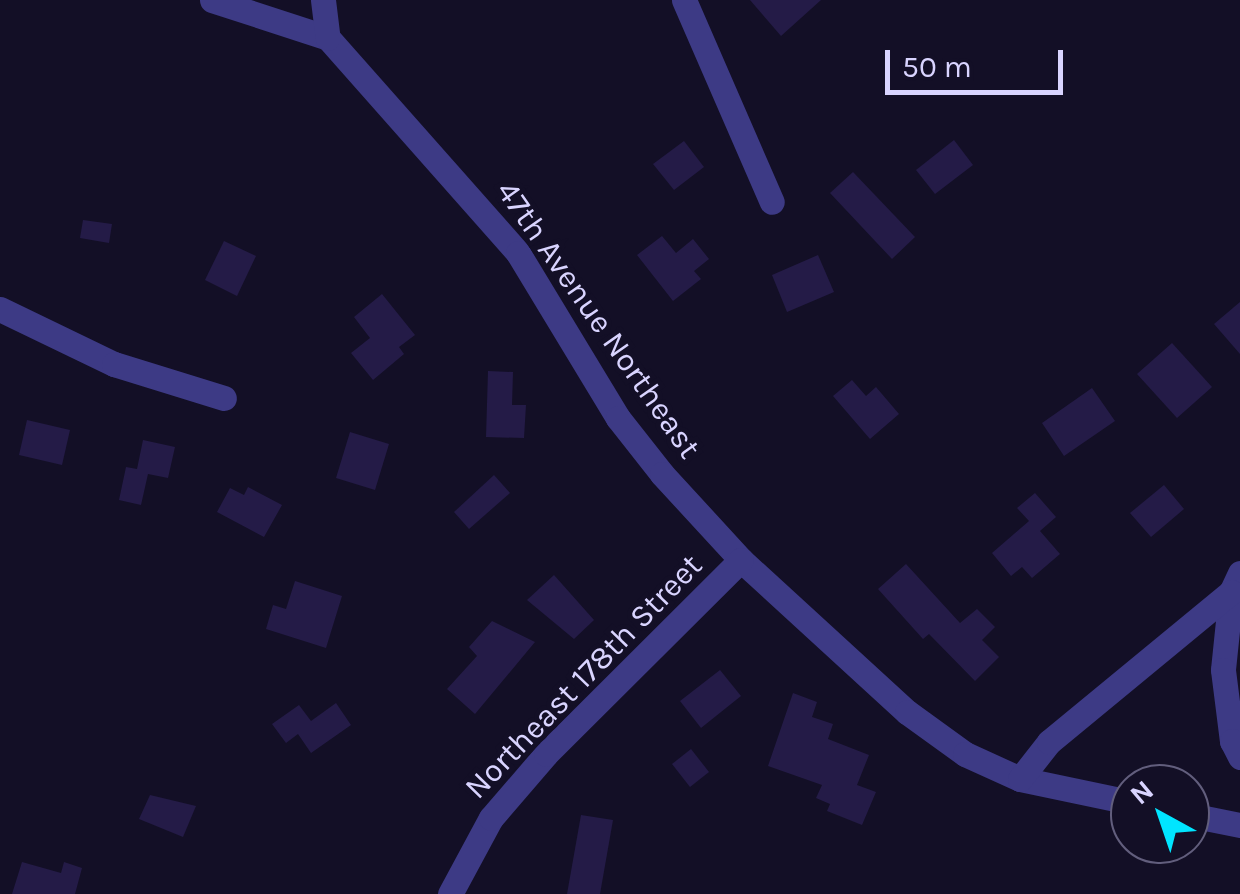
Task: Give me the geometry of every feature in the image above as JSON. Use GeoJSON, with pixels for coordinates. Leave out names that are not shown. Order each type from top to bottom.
{"type":"FeatureCollection","features":[{"type":"Feature","properties":{"kind":"street","name":"47th Avenue Northeast"},"geometry":{"type":"LineString","coordinates":[[212,0],[328,38],[475,197],[518,253],[618,418],[741,560],[907,712],[965,754],[1020,779],[1110,798]]}},
{"type":"Feature","properties":{"kind":"street"},"geometry":{"type":"LineString","coordinates":[[323,0],[328,38]]}},
{"type":"Feature","properties":{"kind":"street"},"geometry":{"type":"LineString","coordinates":[[684,0],[772,202]]}},
{"type":"Feature","properties":{"kind":"street"},"geometry":{"type":"LineString","coordinates":[[0,309],[114,364],[224,398]]}},
{"type":"Feature","properties":{"kind":"street","name":"Northeast 178th Street"},"geometry":{"type":"LineString","coordinates":[[450,894],[465,856],[524,780],[741,560]]}},
{"type":"Feature","properties":{"kind":"street"},"geometry":{"type":"LineString","coordinates":[[1020,779],[1049,742],[1236,583]]}},
{"type":"Feature","properties":{"kind":"street"},"geometry":{"type":"LineString","coordinates":[[1236,583],[1223,670],[1232,741],[1240,757]]}},
{"type":"Feature","properties":{"kind":"street"},"geometry":{"type":"LineString","coordinates":[[1210,819],[1240,826]]}},
{"type":"Feature","properties":{"kind":"building"},"geometry":{"type":"Polygon","coordinates":[[[750,0],[821,0],[781,36],[750,0]]]}},
{"type":"Feature","properties":{"kind":"building"},"geometry":{"type":"Polygon","coordinates":[[[954,140],[973,165],[935,194],[916,170],[954,140]]]}},
{"type":"Feature","properties":{"kind":"building"},"geometry":{"type":"Polygon","coordinates":[[[684,141],[704,167],[674,190],[653,164],[684,141]]]}},
{"type":"Feature","properties":{"kind":"building"},"geometry":{"type":"Polygon","coordinates":[[[853,172],[915,237],[892,259],[830,193],[853,172]]]}},
{"type":"Feature","properties":{"kind":"building"},"geometry":{"type":"Polygon","coordinates":[[[83,220],[112,224],[109,243],[80,238],[83,220]]]}},
{"type":"Feature","properties":{"kind":"building"},"geometry":{"type":"Polygon","coordinates":[[[662,236],[676,253],[693,239],[709,259],[694,271],[701,279],[673,301],[637,255],[662,236]]]}},
{"type":"Feature","properties":{"kind":"building"},"geometry":{"type":"Polygon","coordinates":[[[224,241],[256,256],[237,296],[205,280],[224,241]]]}},
{"type":"Feature","properties":{"kind":"building"},"geometry":{"type":"Polygon","coordinates":[[[818,255],[834,292],[787,312],[772,275],[818,255]]]}},
{"type":"Feature","properties":{"kind":"building"},"geometry":{"type":"Polygon","coordinates":[[[382,294],[415,335],[399,347],[404,354],[373,380],[351,353],[370,338],[354,317],[382,294]]]}},
{"type":"Feature","properties":{"kind":"building"},"geometry":{"type":"Polygon","coordinates":[[[1240,302],[1240,354],[1214,324],[1240,302]]]}},
{"type":"Feature","properties":{"kind":"building"},"geometry":{"type":"Polygon","coordinates":[[[1172,343],[1212,387],[1177,418],[1137,374],[1172,343]]]}},
{"type":"Feature","properties":{"kind":"building"},"geometry":{"type":"Polygon","coordinates":[[[488,371],[513,372],[512,405],[526,405],[524,438],[486,437],[488,371]]]}},
{"type":"Feature","properties":{"kind":"building"},"geometry":{"type":"Polygon","coordinates":[[[852,380],[866,396],[876,387],[899,414],[870,439],[833,396],[852,380]]]}},
{"type":"Feature","properties":{"kind":"building"},"geometry":{"type":"Polygon","coordinates":[[[1092,388],[1115,421],[1064,456],[1042,423],[1092,388]]]}},
{"type":"Feature","properties":{"kind":"building"},"geometry":{"type":"Polygon","coordinates":[[[27,420],[70,430],[62,465],[19,455],[27,420]]]}},
{"type":"Feature","properties":{"kind":"building"},"geometry":{"type":"Polygon","coordinates":[[[350,432],[389,444],[375,490],[336,478],[350,432]]]}},
{"type":"Feature","properties":{"kind":"building"},"geometry":{"type":"Polygon","coordinates":[[[143,440],[175,447],[168,478],[148,474],[141,505],[119,500],[126,467],[137,469],[143,440]]]}},
{"type":"Feature","properties":{"kind":"building"},"geometry":{"type":"Polygon","coordinates":[[[494,475],[510,493],[469,529],[454,512],[494,475]]]}},
{"type":"Feature","properties":{"kind":"building"},"geometry":{"type":"Polygon","coordinates":[[[1164,485],[1184,509],[1151,537],[1130,513],[1164,485]]]}},
{"type":"Feature","properties":{"kind":"building"},"geometry":{"type":"Polygon","coordinates":[[[248,487],[282,505],[264,537],[217,512],[230,488],[244,495],[248,487]]]}},
{"type":"Feature","properties":{"kind":"building"},"geometry":{"type":"Polygon","coordinates":[[[1035,493],[1056,517],[1040,531],[1060,554],[1032,578],[1022,567],[1011,576],[992,553],[1029,521],[1017,508],[1035,493]]]}},
{"type":"Feature","properties":{"kind":"building"},"geometry":{"type":"Polygon","coordinates":[[[906,564],[960,623],[977,609],[995,627],[982,640],[999,657],[975,681],[929,634],[923,639],[878,589],[906,564]]]}},
{"type":"Feature","properties":{"kind":"building"},"geometry":{"type":"Polygon","coordinates":[[[554,575],[594,620],[574,639],[527,600],[554,575]]]}},
{"type":"Feature","properties":{"kind":"building"},"geometry":{"type":"Polygon","coordinates":[[[295,581],[342,596],[326,648],[266,629],[273,605],[286,609],[295,581]]]}},
{"type":"Feature","properties":{"kind":"building"},"geometry":{"type":"Polygon","coordinates":[[[492,621],[535,642],[475,714],[447,689],[477,656],[469,647],[492,621]]]}},
{"type":"Feature","properties":{"kind":"building"},"geometry":{"type":"Polygon","coordinates":[[[720,670],[741,696],[701,728],[680,701],[720,670]]]}},
{"type":"Feature","properties":{"kind":"building"},"geometry":{"type":"Polygon","coordinates":[[[793,693],[817,702],[812,717],[833,724],[828,739],[869,755],[857,785],[876,792],[862,825],[827,811],[830,804],[816,798],[822,785],[768,766],[793,693]]]}},
{"type":"Feature","properties":{"kind":"building"},"geometry":{"type":"Polygon","coordinates":[[[336,703],[351,725],[311,753],[298,734],[286,743],[272,724],[299,705],[311,721],[336,703]]]}},
{"type":"Feature","properties":{"kind":"building"},"geometry":{"type":"Polygon","coordinates":[[[691,749],[709,772],[690,787],[672,764],[691,749]]]}},
{"type":"Feature","properties":{"kind":"building"},"geometry":{"type":"Polygon","coordinates":[[[150,795],[196,806],[183,837],[139,819],[150,795]]]}},
{"type":"Feature","properties":{"kind":"building"},"geometry":{"type":"Polygon","coordinates":[[[581,815],[613,820],[600,894],[567,894],[581,815]]]}},
{"type":"Feature","properties":{"kind":"building"},"geometry":{"type":"Polygon","coordinates":[[[22,862],[61,873],[64,862],[82,868],[75,894],[12,894],[22,862]]]}}]}
